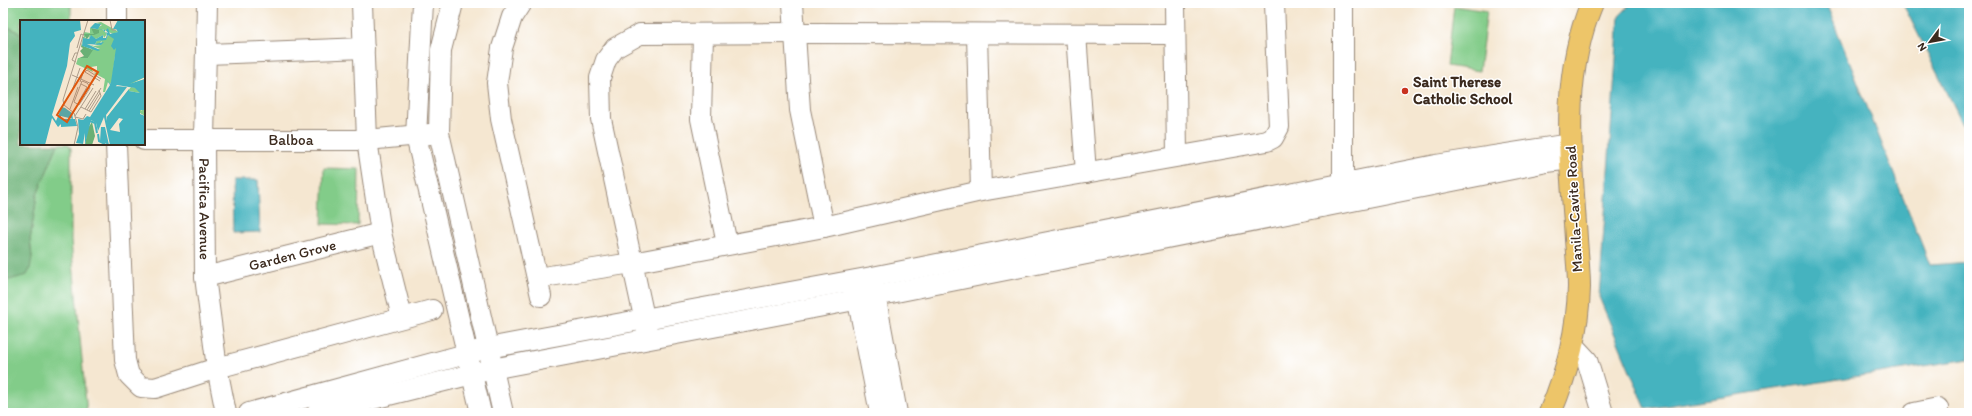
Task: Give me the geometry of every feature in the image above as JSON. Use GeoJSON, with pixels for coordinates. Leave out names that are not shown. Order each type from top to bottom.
{"type":"FeatureCollection","features":[{"type":"Feature","properties":{"kind":"main road","name":"Manila-Cavite Road"},"geometry":{"type":"LineString","coordinates":[[1550,413],[1562,385],[1573,345],[1579,287],[1571,151],[1570,100],[1573,69],[1580,40],[1592,3]]}},
{"type":"Feature","properties":{"kind":"street"},"geometry":{"type":"LineString","coordinates":[[117,3],[117,20]]}},
{"type":"Feature","properties":{"kind":"street","name":"Pacifica Avenue"},"geometry":{"type":"LineString","coordinates":[[207,3],[204,139],[205,277],[217,368],[226,413]]}},
{"type":"Feature","properties":{"kind":"street"},"geometry":{"type":"LineString","coordinates":[[362,3],[367,140],[381,233],[402,317]]}},
{"type":"Feature","properties":{"kind":"street"},"geometry":{"type":"LineString","coordinates":[[423,3],[416,136],[481,413]]}},
{"type":"Feature","properties":{"kind":"street"},"geometry":{"type":"LineString","coordinates":[[453,3],[441,50],[438,133],[503,413]]}},
{"type":"Feature","properties":{"kind":"street"},"geometry":{"type":"LineString","coordinates":[[521,3],[512,17],[502,48],[497,83],[501,119],[539,287],[632,263],[824,227],[981,191],[1267,141],[1277,134],[1279,127],[1274,3]]}},
{"type":"Feature","properties":{"kind":"street"},"geometry":{"type":"LineString","coordinates":[[793,3],[800,110],[824,227]]}},
{"type":"Feature","properties":{"kind":"street"},"geometry":{"type":"LineString","coordinates":[[1174,3],[1177,156]]}},
{"type":"Feature","properties":{"kind":"street"},"geometry":{"type":"LineString","coordinates":[[1343,3],[1343,193]]}},
{"type":"Feature","properties":{"kind":"street"},"geometry":{"type":"LineString","coordinates":[[649,339],[601,119],[600,78],[606,60],[615,48],[640,34],[1175,34]]}},
{"type":"Feature","properties":{"kind":"street"},"geometry":{"type":"LineString","coordinates":[[703,34],[701,120],[727,244]]}},
{"type":"Feature","properties":{"kind":"street"},"geometry":{"type":"LineString","coordinates":[[977,34],[981,191]]}},
{"type":"Feature","properties":{"kind":"street"},"geometry":{"type":"LineString","coordinates":[[1076,34],[1086,173]]}},
{"type":"Feature","properties":{"kind":"street"},"geometry":{"type":"LineString","coordinates":[[207,54],[364,48]]}},
{"type":"Feature","properties":{"kind":"street","name":"Balboa"},"geometry":{"type":"LineString","coordinates":[[145,140],[367,140],[438,133]]}},
{"type":"Feature","properties":{"kind":"street"},"geometry":{"type":"LineString","coordinates":[[116,145],[124,360],[130,375],[141,387],[155,388],[217,368],[432,310]]}},
{"type":"Feature","properties":{"kind":"street"},"geometry":{"type":"LineString","coordinates":[[317,413],[492,369],[867,298],[1343,193],[1436,165],[1571,151]]}},
{"type":"Feature","properties":{"kind":"street"},"geometry":{"type":"LineString","coordinates":[[249,413],[488,348],[1343,193]]}},
{"type":"Feature","properties":{"kind":"street","name":"Garden Grove"},"geometry":{"type":"LineString","coordinates":[[205,277],[381,233]]}},
{"type":"Feature","properties":{"kind":"street"},"geometry":{"type":"LineString","coordinates":[[863,279],[897,413]]}},
{"type":"Feature","properties":{"kind":"street"},"geometry":{"type":"LineString","coordinates":[[867,298],[880,413]]}},
{"type":"Feature","properties":{"kind":"street"},"geometry":{"type":"LineString","coordinates":[[1573,345],[1587,360],[1603,413]]}},
{"type":"Feature","properties":{"kind":"street"},"geometry":{"type":"LineString","coordinates":[[1914,413],[1938,408]]}},
{"type":"Feature","properties":{"kind":"green space"},"geometry":{"type":"Polygon","coordinates":[[[3,3],[71,3],[71,20],[20,20],[20,34],[15,30],[3,25],[3,3]]]}},
{"type":"Feature","properties":{"kind":"green space"},"geometry":{"type":"Polygon","coordinates":[[[1454,6],[1487,11],[1479,71],[1447,66],[1454,6]]]}},
{"type":"Feature","properties":{"kind":"green space"},"geometry":{"type":"Polygon","coordinates":[[[3,25],[15,30],[20,34],[20,145],[58,145],[37,195],[30,240],[32,257],[30,269],[27,275],[9,280],[3,279],[3,25]]]}},
{"type":"Feature","properties":{"kind":"green space"},"geometry":{"type":"Polygon","coordinates":[[[58,145],[69,145],[71,148],[71,241],[87,413],[3,413],[3,279],[9,280],[32,257],[30,240],[37,195],[58,145]]]}},
{"type":"Feature","properties":{"kind":"green space"},"geometry":{"type":"Polygon","coordinates":[[[324,168],[359,169],[358,225],[322,224],[324,168]]]}},
{"type":"Feature","properties":{"kind":"water"},"geometry":{"type":"Polygon","coordinates":[[[1632,3],[1826,3],[1930,265],[1969,262],[1969,359],[1646,409],[1599,297],[1619,16],[1632,3]]]}},
{"type":"Feature","properties":{"kind":"water"},"geometry":{"type":"Polygon","coordinates":[[[1902,3],[1969,3],[1969,136],[1908,14],[1902,3]]]}},
{"type":"Feature","properties":{"kind":"water"},"geometry":{"type":"Polygon","coordinates":[[[232,180],[258,180],[260,232],[233,233],[232,180]]]}},
{"type":"Feature","properties":{"kind":"place","name":"Saint Therese Catholic School"},"geometry":{"type":"Point","coordinates":[1405,91]}}]}
